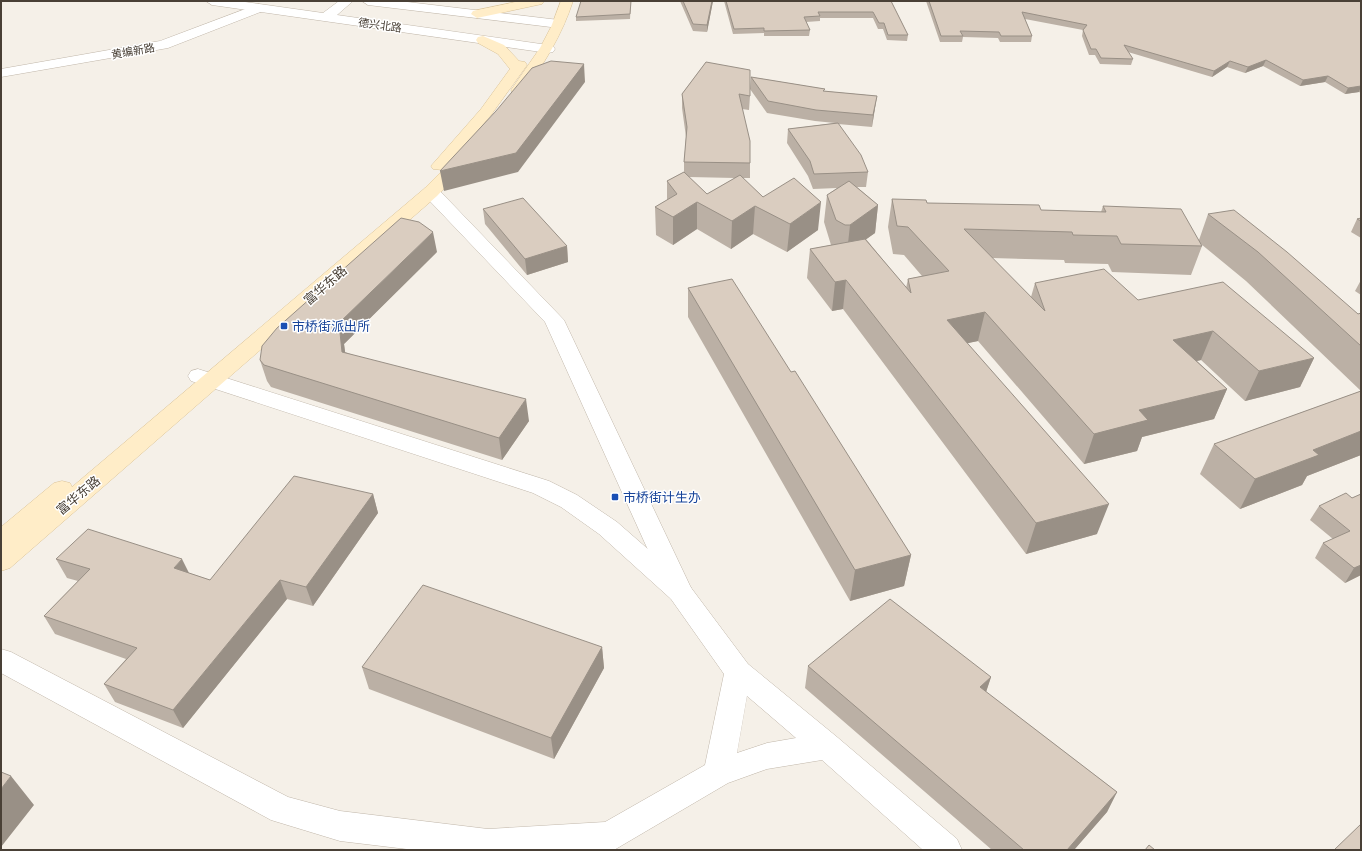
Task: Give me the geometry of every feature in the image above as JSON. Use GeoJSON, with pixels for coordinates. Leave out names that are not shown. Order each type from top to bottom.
{"type":"FeatureCollection","features":[{"type":"Feature","properties":{"kind":"main road"},"geometry":{"type":"LineString","coordinates":[[477,14],[538,1]]}},
{"type":"Feature","properties":{"kind":"main road","name":"富华东路"},"geometry":{"type":"LineString","coordinates":[[552,23],[554,1]]}},
{"type":"Feature","properties":{"kind":"main road","name":"富华东路"},"geometry":{"type":"LineString","coordinates":[[1,540],[205,378],[431,192],[465,157],[540,48],[552,23],[567,1]]}},
{"type":"Feature","properties":{"kind":"main road"},"geometry":{"type":"LineString","coordinates":[[483,40],[500,47],[510,56],[517,69]]}},
{"type":"Feature","properties":{"kind":"main road","name":"富华东路"},"geometry":{"type":"LineString","coordinates":[[1,561],[394,210],[465,138],[517,69],[540,48]]}},
{"type":"Feature","properties":{"kind":"street","name":"德兴北路"},"geometry":{"type":"LineString","coordinates":[[212,1],[540,48]]}},
{"type":"Feature","properties":{"kind":"street"},"geometry":{"type":"LineString","coordinates":[[326,17],[347,1]]}},
{"type":"Feature","properties":{"kind":"street","name":"德兴北路"},"geometry":{"type":"LineString","coordinates":[[368,1],[552,23]]}},
{"type":"Feature","properties":{"kind":"street","name":"黄编新路"},"geometry":{"type":"LineString","coordinates":[[5,72],[163,45],[259,8]]}},
{"type":"Feature","properties":{"kind":"street"},"geometry":{"type":"LineString","coordinates":[[431,192],[554,320],[680,592],[738,672],[827,746],[946,850]]}},
{"type":"Feature","properties":{"kind":"street"},"geometry":{"type":"LineString","coordinates":[[205,378],[541,487],[569,501],[608,528],[680,592]]}},
{"type":"Feature","properties":{"kind":"street"},"geometry":{"type":"LineString","coordinates":[[1,660],[282,810],[340,826],[488,844],[609,837],[718,773],[767,756],[827,746]]}},
{"type":"Feature","properties":{"kind":"street"},"geometry":{"type":"LineString","coordinates":[[718,773],[738,672]]}},
{"type":"Feature","properties":{"kind":"building"},"geometry":{"type":"Polygon","coordinates":[[[581,1],[631,1],[630,14],[576,17],[581,1]]]}},
{"type":"Feature","properties":{"kind":"building"},"geometry":{"type":"Polygon","coordinates":[[[683,1],[712,1],[707,25],[693,24],[683,1]]]}},
{"type":"Feature","properties":{"kind":"building"},"geometry":{"type":"Polygon","coordinates":[[[726,1],[891,1],[908,35],[888,35],[884,23],[879,23],[873,12],[818,12],[820,16],[804,17],[810,30],[764,31],[764,28],[734,29],[726,1]]]}},
{"type":"Feature","properties":{"kind":"building"},"geometry":{"type":"Polygon","coordinates":[[[929,1],[1361,1],[1361,86],[1348,88],[1328,76],[1303,80],[1266,60],[1248,67],[1230,61],[1214,71],[1124,45],[1133,59],[1101,58],[1096,49],[1091,49],[1083,30],[1087,25],[1022,12],[1032,36],[1001,36],[999,32],[960,31],[963,36],[941,36],[929,1]]]}},
{"type":"Feature","properties":{"kind":"building"},"geometry":{"type":"Polygon","coordinates":[[[551,61],[584,64],[516,153],[440,171],[496,111],[532,68],[551,61]]]}},
{"type":"Feature","properties":{"kind":"building"},"geometry":{"type":"Polygon","coordinates":[[[706,62],[750,70],[750,96],[739,94],[750,141],[750,163],[684,162],[687,127],[682,94],[706,62]]]}},
{"type":"Feature","properties":{"kind":"building"},"geometry":{"type":"Polygon","coordinates":[[[751,77],[825,89],[823,91],[877,96],[873,115],[816,110],[768,101],[751,77]]]}},
{"type":"Feature","properties":{"kind":"building"},"geometry":{"type":"Polygon","coordinates":[[[838,123],[861,155],[868,172],[814,174],[810,161],[788,129],[838,123]]]}},
{"type":"Feature","properties":{"kind":"building"},"geometry":{"type":"Polygon","coordinates":[[[684,172],[707,194],[740,175],[763,197],[794,178],[821,202],[790,224],[755,206],[732,221],[697,202],[673,217],[655,207],[677,194],[667,181],[684,172]]]}},
{"type":"Feature","properties":{"kind":"building"},"geometry":{"type":"Polygon","coordinates":[[[849,181],[878,205],[850,225],[845,225],[836,220],[827,195],[849,181]]]}},
{"type":"Feature","properties":{"kind":"building"},"geometry":{"type":"Polygon","coordinates":[[[523,198],[567,246],[525,259],[483,209],[523,198]]]}},
{"type":"Feature","properties":{"kind":"building"},"geometry":{"type":"Polygon","coordinates":[[[892,199],[926,200],[927,203],[1039,205],[1041,210],[1106,212],[1103,206],[1181,209],[1202,246],[1121,244],[1117,236],[1073,235],[1072,232],[964,229],[1045,311],[1035,283],[1104,269],[1138,300],[1223,282],[1314,358],[1259,371],[1213,331],[1173,340],[1227,389],[1139,410],[1148,420],[1094,434],[985,312],[947,320],[1109,504],[1036,523],[846,280],[835,282],[810,249],[865,239],[911,293],[908,279],[949,271],[908,227],[897,226],[892,199]]]}},
{"type":"Feature","properties":{"kind":"building"},"geometry":{"type":"Polygon","coordinates":[[[1234,210],[1287,252],[1358,314],[1361,313],[1361,346],[1258,252],[1208,214],[1234,210]]]}},
{"type":"Feature","properties":{"kind":"building"},"geometry":{"type":"Polygon","coordinates":[[[401,218],[419,222],[433,232],[339,323],[342,352],[526,399],[499,438],[264,365],[260,360],[262,346],[277,328],[401,218]]]}},
{"type":"Feature","properties":{"kind":"building"},"geometry":{"type":"Polygon","coordinates":[[[732,279],[791,372],[795,371],[911,555],[855,570],[688,288],[732,279]]]}},
{"type":"Feature","properties":{"kind":"building"},"geometry":{"type":"Polygon","coordinates":[[[1361,391],[1361,431],[1313,450],[1319,455],[1255,479],[1214,444],[1361,391]]]}},
{"type":"Feature","properties":{"kind":"building"},"geometry":{"type":"Polygon","coordinates":[[[294,476],[373,494],[306,587],[280,580],[173,710],[104,684],[137,648],[44,616],[90,569],[56,559],[88,529],[182,559],[174,568],[210,580],[294,476]]]}},
{"type":"Feature","properties":{"kind":"building"},"geometry":{"type":"Polygon","coordinates":[[[1346,493],[1352,498],[1361,494],[1361,565],[1354,568],[1323,543],[1350,531],[1319,506],[1346,493]]]}},
{"type":"Feature","properties":{"kind":"building"},"geometry":{"type":"Polygon","coordinates":[[[423,585],[602,647],[551,738],[362,667],[423,585]]]}},
{"type":"Feature","properties":{"kind":"building"},"geometry":{"type":"Polygon","coordinates":[[[890,599],[991,677],[980,687],[1117,792],[1067,850],[1024,850],[808,666],[890,599]]]}},
{"type":"Feature","properties":{"kind":"building"},"geometry":{"type":"Polygon","coordinates":[[[1,772],[11,776],[1,789],[1,772]]]}},
{"type":"Feature","properties":{"kind":"building"},"geometry":{"type":"Polygon","coordinates":[[[1361,824],[1361,850],[1334,850],[1361,824]]]}},
{"type":"Feature","properties":{"kind":"building"},"geometry":{"type":"Polygon","coordinates":[[[1149,845],[1155,850],[1145,850],[1149,845]]]}},
{"type":"Feature","properties":{"kind":"place","name":"市桥街派出所"},"geometry":{"type":"Point","coordinates":[284,326]}},
{"type":"Feature","properties":{"kind":"place","name":"市桥街计生办"},"geometry":{"type":"Point","coordinates":[615,497]}}]}
